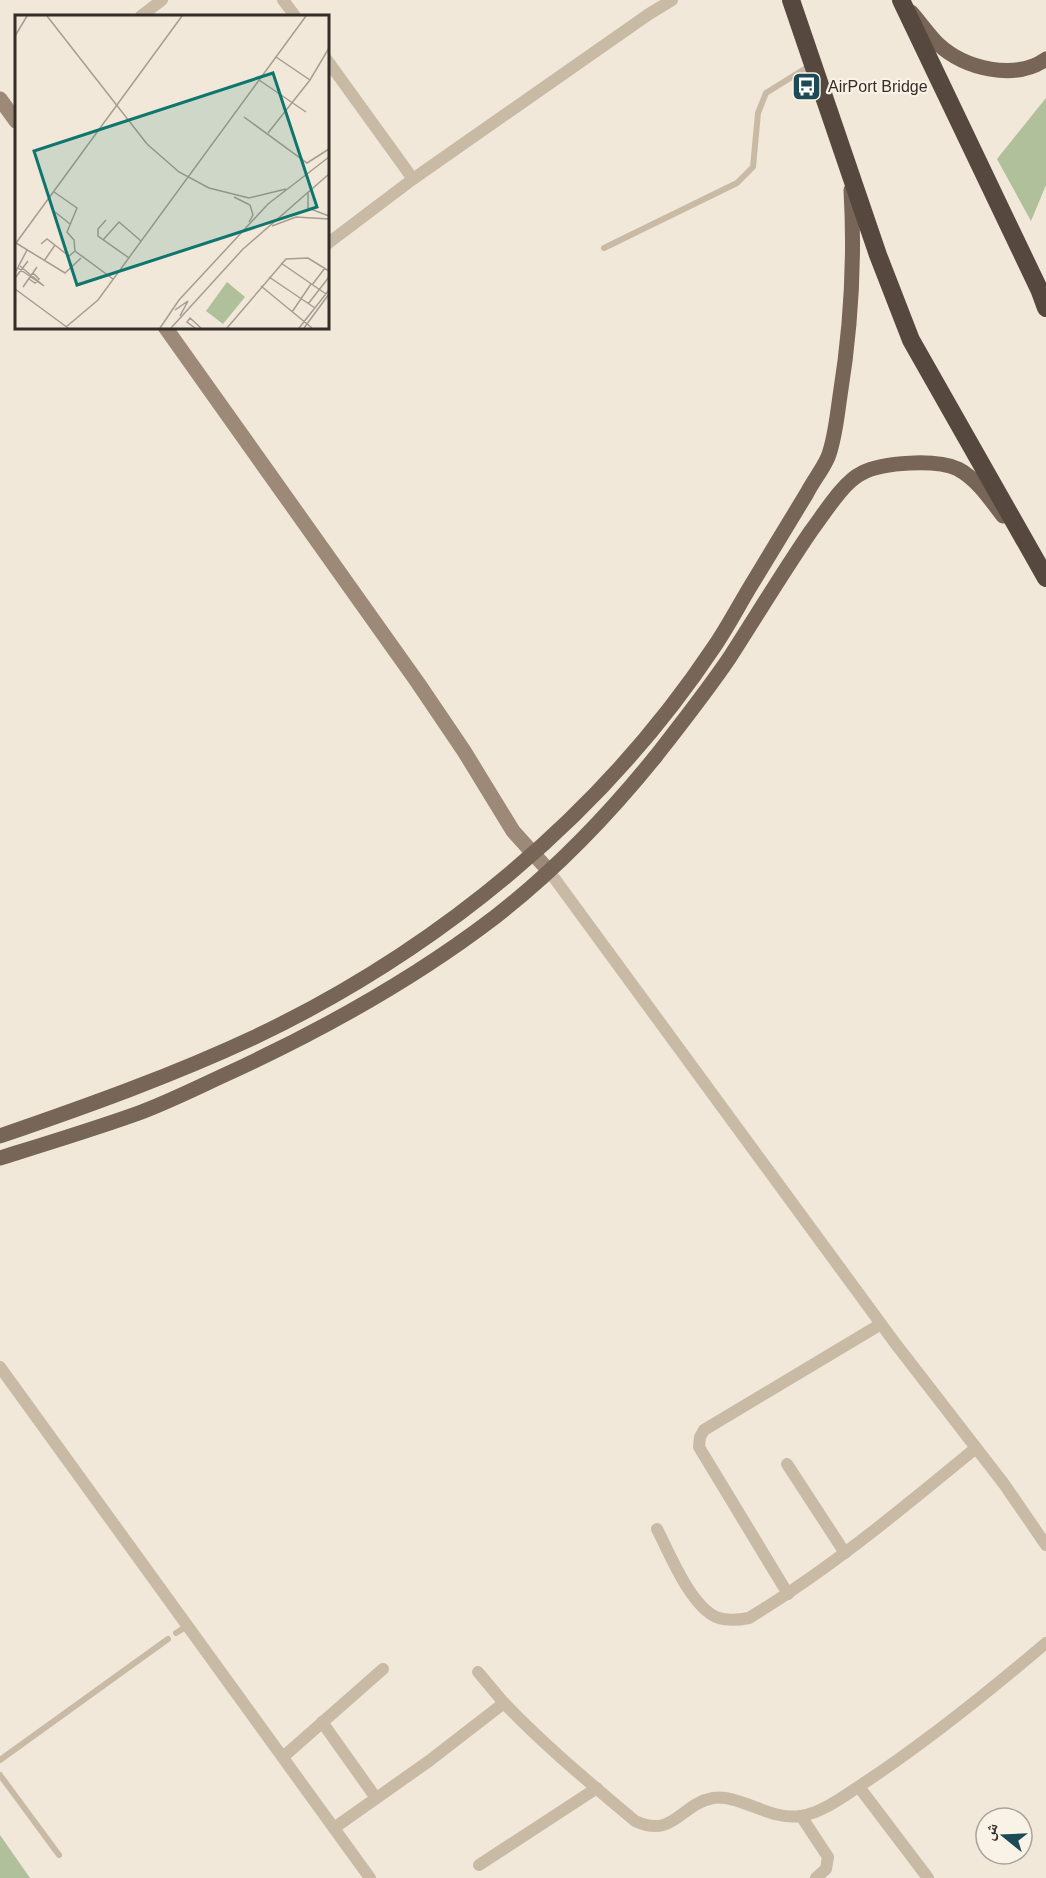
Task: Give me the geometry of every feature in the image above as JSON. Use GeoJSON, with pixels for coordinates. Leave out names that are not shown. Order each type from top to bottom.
{"type":"FeatureCollection","features":[{"type":"Feature","properties":{"kind":"highway"},"geometry":{"type":"LineString","coordinates":[[791,0],[878,255],[911,340],[1046,578]]}},
{"type":"Feature","properties":{"kind":"highway"},"geometry":{"type":"LineString","coordinates":[[901,1],[1040,289],[1046,308]]}},
{"type":"Feature","properties":{"kind":"main road"},"geometry":{"type":"LineString","coordinates":[[901,1],[938,44],[968,62],[1001,70],[1036,66],[1046,59]]}},
{"type":"Feature","properties":{"kind":"main road"},"geometry":{"type":"LineString","coordinates":[[0,1136],[129,1090],[206,1059],[271,1029],[367,975],[483,897],[596,795],[661,719],[714,646],[828,458],[844,374],[849,321],[853,250],[850,172]]}},
{"type":"Feature","properties":{"kind":"main road"},"geometry":{"type":"LineString","coordinates":[[0,1158],[148,1109],[267,1055],[334,1021],[446,951],[495,917],[549,871],[666,744],[728,659],[774,584],[835,498],[861,473],[884,466],[909,463],[933,464],[957,469],[982,488],[1026,545]]}},
{"type":"Feature","properties":{"kind":"street"},"geometry":{"type":"LineString","coordinates":[[142,15],[162,0]]}},
{"type":"Feature","properties":{"kind":"street"},"geometry":{"type":"LineString","coordinates":[[283,0],[294,15]]}},
{"type":"Feature","properties":{"kind":"street"},"geometry":{"type":"LineString","coordinates":[[328,243],[413,179],[672,0]]}},
{"type":"Feature","properties":{"kind":"street"},"geometry":{"type":"LineString","coordinates":[[328,61],[413,179]]}},
{"type":"Feature","properties":{"kind":"street"},"geometry":{"type":"LineString","coordinates":[[0,99],[15,117]]}},
{"type":"Feature","properties":{"kind":"street"},"geometry":{"type":"LineString","coordinates":[[166,328],[418,683],[464,750],[513,831],[549,871],[881,1324],[1004,1484],[1046,1545]]}},
{"type":"Feature","properties":{"kind":"street"},"geometry":{"type":"LineString","coordinates":[[788,1594],[714,1474],[699,1447],[700,1437],[704,1430],[881,1324]]}},
{"type":"Feature","properties":{"kind":"street"},"geometry":{"type":"LineString","coordinates":[[0,1367],[370,1878]]}},
{"type":"Feature","properties":{"kind":"street"},"geometry":{"type":"LineString","coordinates":[[657,1528],[679,1572],[700,1605],[717,1617],[737,1620],[749,1618],[788,1594],[845,1553],[976,1448]]}},
{"type":"Feature","properties":{"kind":"street"},"geometry":{"type":"LineString","coordinates":[[787,1464],[845,1553]]}},
{"type":"Feature","properties":{"kind":"street"},"geometry":{"type":"LineString","coordinates":[[478,1672],[531,1732],[636,1821],[647,1826],[665,1826],[702,1801],[720,1797],[776,1815],[801,1816],[816,1812],[898,1761],[1046,1643]]}},
{"type":"Feature","properties":{"kind":"street"},"geometry":{"type":"LineString","coordinates":[[283,1757],[383,1669]]}},
{"type":"Feature","properties":{"kind":"street"},"geometry":{"type":"LineString","coordinates":[[334,1828],[429,1761],[504,1703]]}},
{"type":"Feature","properties":{"kind":"street"},"geometry":{"type":"LineString","coordinates":[[322,1722],[376,1798]]}},
{"type":"Feature","properties":{"kind":"street"},"geometry":{"type":"LineString","coordinates":[[859,1787],[928,1878]]}},
{"type":"Feature","properties":{"kind":"street"},"geometry":{"type":"LineString","coordinates":[[479,1865],[597,1788]]}},
{"type":"Feature","properties":{"kind":"street"},"geometry":{"type":"LineString","coordinates":[[801,1816],[828,1857],[826,1869],[816,1878]]}},
{"type":"Feature","properties":{"kind":"lane"},"geometry":{"type":"LineString","coordinates":[[604,248],[737,183],[753,167],[758,112],[766,93],[813,64]]}},
{"type":"Feature","properties":{"kind":"lane"},"geometry":{"type":"LineString","coordinates":[[176,1633],[187,1626]]}},
{"type":"Feature","properties":{"kind":"lane"},"geometry":{"type":"LineString","coordinates":[[0,1760],[168,1639]]}},
{"type":"Feature","properties":{"kind":"lane"},"geometry":{"type":"LineString","coordinates":[[0,1775],[59,1855]]}},
{"type":"Feature","properties":{"kind":"green space"},"geometry":{"type":"Polygon","coordinates":[[[1046,98],[1046,185],[1031,221],[997,159],[1046,98]]]}},
{"type":"Feature","properties":{"kind":"green space"},"geometry":{"type":"Polygon","coordinates":[[[0,1835],[30,1878],[0,1878],[0,1835]]]}},
{"type":"Feature","properties":{"kind":"place","name":"AirPort Bridge"},"geometry":{"type":"Point","coordinates":[807,86]}}]}
